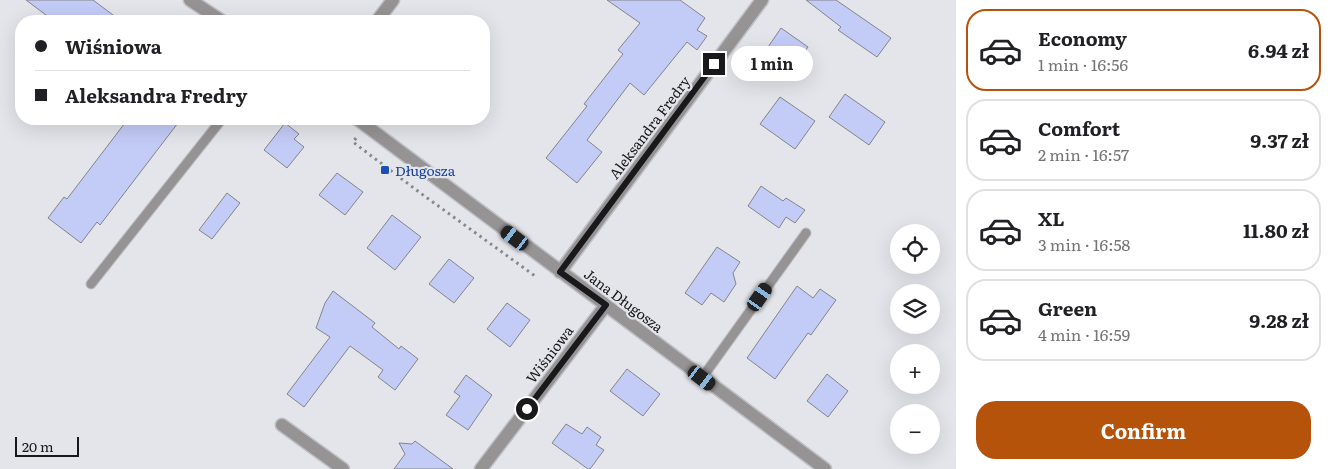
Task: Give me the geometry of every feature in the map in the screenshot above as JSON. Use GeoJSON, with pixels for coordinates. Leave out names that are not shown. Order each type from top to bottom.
{"type":"FeatureCollection","features":[{"type":"Feature","properties":{"kind":"street"},"geometry":{"type":"LineString","coordinates":[[190,0],[213,15]]}},
{"type":"Feature","properties":{"kind":"street"},"geometry":{"type":"LineString","coordinates":[[382,15],[393,0]]}},
{"type":"Feature","properties":{"kind":"street","name":"Aleksandra Fredry"},"geometry":{"type":"LineString","coordinates":[[560,272],[762,0]]}},
{"type":"Feature","properties":{"kind":"street","name":"Jana Długosza"},"geometry":{"type":"LineString","coordinates":[[365,125],[825,469]]}},
{"type":"Feature","properties":{"kind":"street","name":"Wiśniowa"},"geometry":{"type":"LineString","coordinates":[[481,469],[606,305]]}},
{"type":"Feature","properties":{"kind":"street"},"geometry":{"type":"LineString","coordinates":[[282,425],[343,469]]}},
{"type":"Feature","properties":{"kind":"lane"},"geometry":{"type":"LineString","coordinates":[[91,284],[217,125]]}},
{"type":"Feature","properties":{"kind":"lane"},"geometry":{"type":"LineString","coordinates":[[702,378],[806,233]]}},
{"type":"Feature","properties":{"kind":"path"},"geometry":{"type":"LineString","coordinates":[[360,125],[353,142],[537,277]]}},
{"type":"Feature","properties":{"kind":"building"},"geometry":{"type":"Polygon","coordinates":[[[26,0],[93,0],[113,15],[46,15],[26,0]]]}},
{"type":"Feature","properties":{"kind":"building"},"geometry":{"type":"Polygon","coordinates":[[[607,0],[680,0],[705,18],[697,30],[707,36],[697,50],[687,42],[644,95],[630,83],[587,140],[602,152],[577,183],[546,158],[587,106],[584,104],[623,54],[618,50],[640,23],[607,0]]]}},
{"type":"Feature","properties":{"kind":"building"},"geometry":{"type":"Polygon","coordinates":[[[806,0],[836,0],[891,38],[877,57],[838,30],[841,27],[806,0]]]}},
{"type":"Feature","properties":{"kind":"building"},"geometry":{"type":"Polygon","coordinates":[[[781,28],[808,47],[791,72],[764,53],[781,28]]]}},
{"type":"Feature","properties":{"kind":"building"},"geometry":{"type":"Polygon","coordinates":[[[845,94],[885,122],[869,145],[829,117],[845,94]]]}},
{"type":"Feature","properties":{"kind":"building"},"geometry":{"type":"Polygon","coordinates":[[[780,97],[815,121],[795,149],[760,124],[780,97]]]}},
{"type":"Feature","properties":{"kind":"building"},"geometry":{"type":"Polygon","coordinates":[[[123,125],[176,125],[100,225],[97,222],[81,243],[48,218],[64,197],[67,199],[123,125]]]}},
{"type":"Feature","properties":{"kind":"building"},"geometry":{"type":"Polygon","coordinates":[[[283,125],[288,125],[299,134],[294,139],[304,147],[287,168],[264,150],[283,125]]]}},
{"type":"Feature","properties":{"kind":"building"},"geometry":{"type":"Polygon","coordinates":[[[337,173],[363,192],[345,215],[319,195],[337,173]]]}},
{"type":"Feature","properties":{"kind":"building"},"geometry":{"type":"Polygon","coordinates":[[[761,186],[783,201],[786,198],[805,210],[795,223],[786,217],[779,228],[748,206],[761,186]]]}},
{"type":"Feature","properties":{"kind":"building"},"geometry":{"type":"Polygon","coordinates":[[[227,193],[240,203],[212,239],[199,230],[227,193]]]}},
{"type":"Feature","properties":{"kind":"building"},"geometry":{"type":"Polygon","coordinates":[[[392,215],[421,237],[395,270],[367,248],[392,215]]]}},
{"type":"Feature","properties":{"kind":"building"},"geometry":{"type":"Polygon","coordinates":[[[717,247],[740,262],[733,273],[736,284],[724,302],[711,293],[702,305],[685,293],[717,247]]]}},
{"type":"Feature","properties":{"kind":"building"},"geometry":{"type":"Polygon","coordinates":[[[449,259],[474,278],[454,303],[429,284],[449,259]]]}},
{"type":"Feature","properties":{"kind":"building"},"geometry":{"type":"Polygon","coordinates":[[[797,286],[813,298],[820,289],[836,300],[811,335],[808,333],[775,379],[747,358],[797,286]]]}},
{"type":"Feature","properties":{"kind":"building"},"geometry":{"type":"Polygon","coordinates":[[[333,291],[375,323],[372,327],[399,349],[401,346],[418,359],[395,390],[378,377],[383,370],[350,346],[304,407],[287,394],[330,337],[316,328],[325,303],[333,291]]]}},
{"type":"Feature","properties":{"kind":"building"},"geometry":{"type":"Polygon","coordinates":[[[507,303],[530,320],[510,347],[487,329],[507,303]]]}},
{"type":"Feature","properties":{"kind":"building"},"geometry":{"type":"Polygon","coordinates":[[[627,369],[660,394],[643,416],[610,391],[627,369]]]}},
{"type":"Feature","properties":{"kind":"building"},"geometry":{"type":"Polygon","coordinates":[[[827,374],[848,391],[828,417],[807,401],[827,374]]]}},
{"type":"Feature","properties":{"kind":"building"},"geometry":{"type":"Polygon","coordinates":[[[466,375],[492,395],[468,430],[446,415],[460,396],[454,392],[466,375]]]}},
{"type":"Feature","properties":{"kind":"building"},"geometry":{"type":"Polygon","coordinates":[[[566,424],[582,434],[587,427],[601,437],[596,445],[604,450],[590,469],[552,443],[566,424]]]}},
{"type":"Feature","properties":{"kind":"building"},"geometry":{"type":"Polygon","coordinates":[[[415,441],[453,469],[394,469],[405,454],[399,443],[412,444],[415,441]]]}},
{"type":"Feature","properties":{"kind":"place","name":"Długosza"},"geometry":{"type":"Point","coordinates":[385,170]}},
{"type":"Feature","properties":{"kind":"route"},"geometry":{"type":"LineString","coordinates":[[527,409],[606,305],[560,272],[714,64]]}}]}
